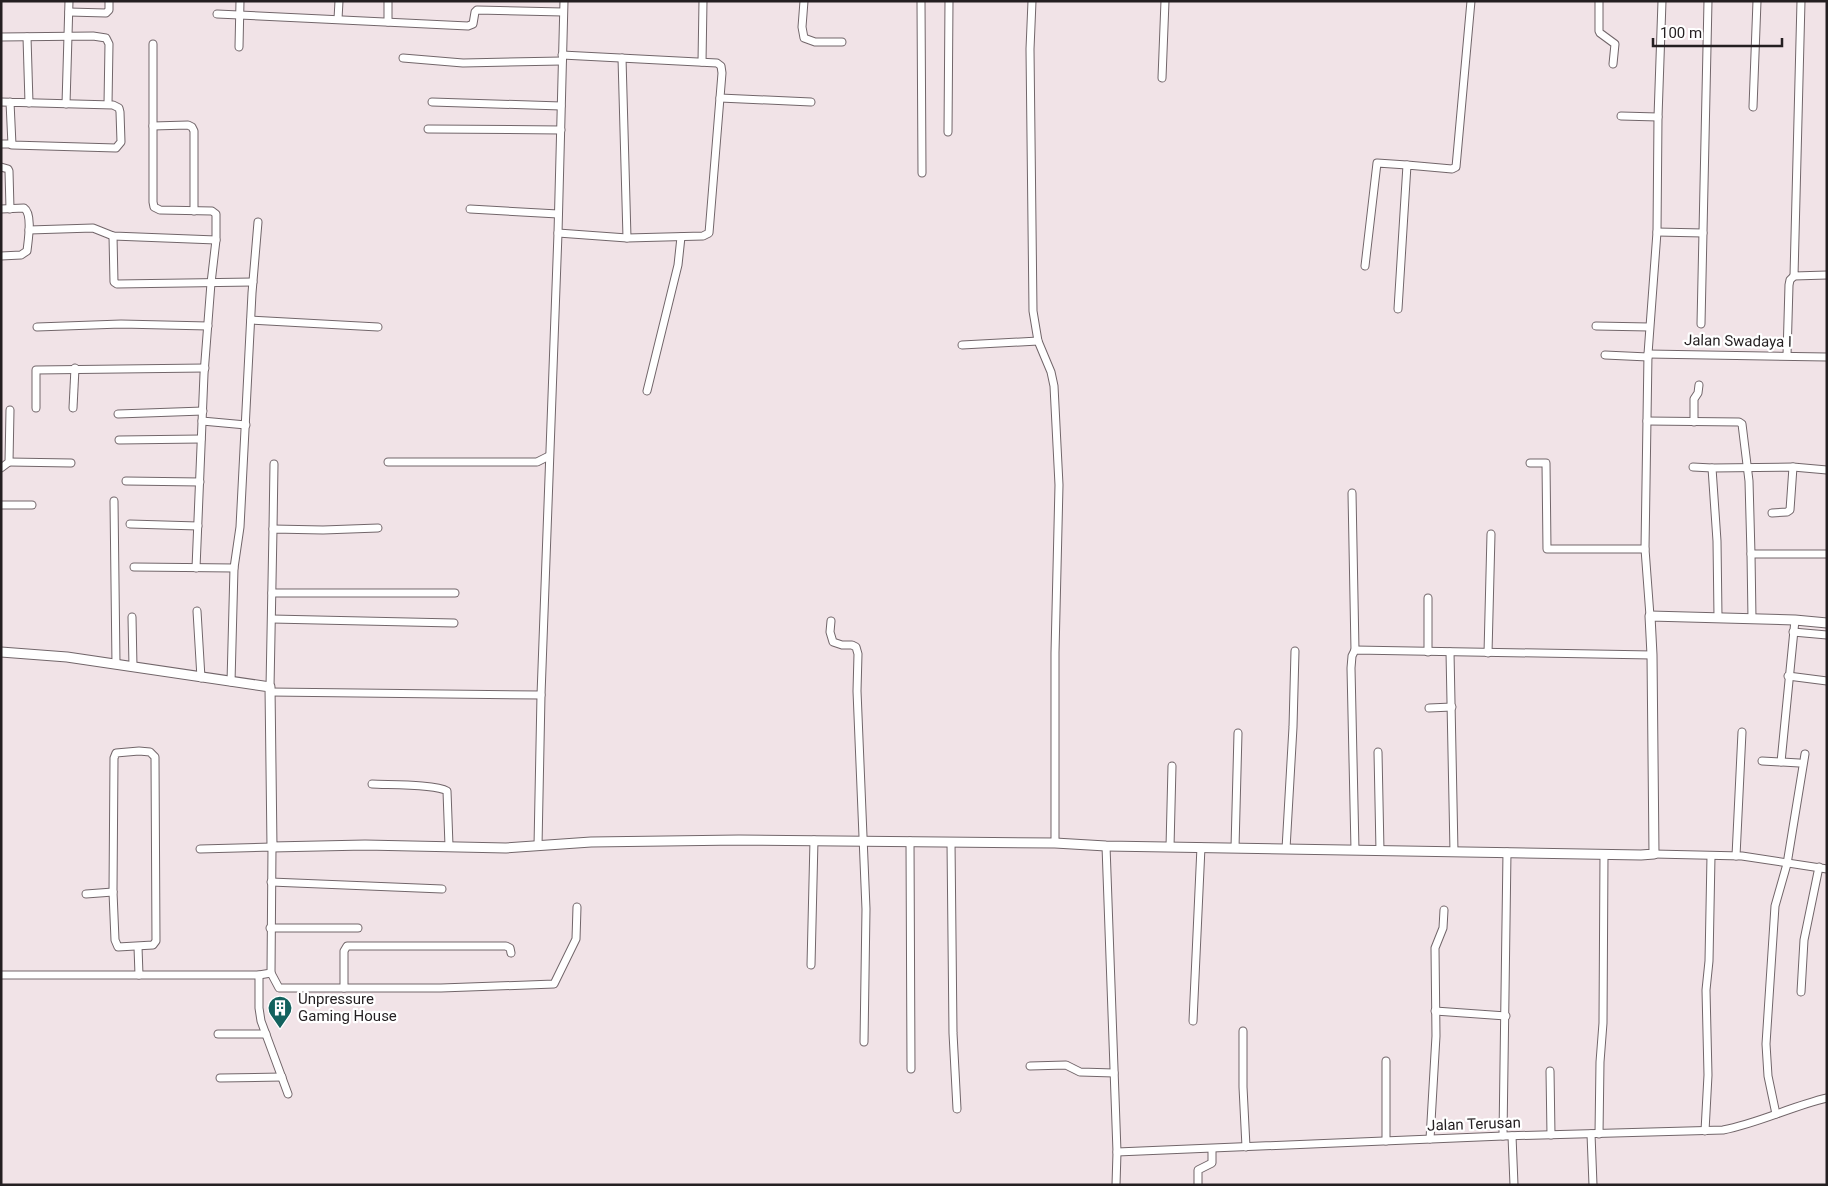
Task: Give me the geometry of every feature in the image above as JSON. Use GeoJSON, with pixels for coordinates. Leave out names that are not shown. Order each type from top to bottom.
{"type":"FeatureCollection","features":[{"type":"Feature","properties":{"kind":"street"},"geometry":{"type":"LineString","coordinates":[[66,104],[69,1]]}},
{"type":"Feature","properties":{"kind":"street"},"geometry":{"type":"LineString","coordinates":[[68,12],[106,13],[109,10],[109,1]]}},
{"type":"Feature","properties":{"kind":"street"},"geometry":{"type":"LineString","coordinates":[[240,1],[240,47]]}},
{"type":"Feature","properties":{"kind":"street"},"geometry":{"type":"LineString","coordinates":[[338,1],[338,19]]}},
{"type":"Feature","properties":{"kind":"street"},"geometry":{"type":"LineString","coordinates":[[388,1],[388,22]]}},
{"type":"Feature","properties":{"kind":"street"},"geometry":{"type":"LineString","coordinates":[[538,846],[541,696],[558,233],[564,1]]}},
{"type":"Feature","properties":{"kind":"street"},"geometry":{"type":"LineString","coordinates":[[702,62],[703,1]]}},
{"type":"Feature","properties":{"kind":"street"},"geometry":{"type":"LineString","coordinates":[[804,1],[802,27],[804,38],[815,42],[842,42]]}},
{"type":"Feature","properties":{"kind":"street"},"geometry":{"type":"LineString","coordinates":[[921,1],[922,173]]}},
{"type":"Feature","properties":{"kind":"street"},"geometry":{"type":"LineString","coordinates":[[948,132],[949,1]]}},
{"type":"Feature","properties":{"kind":"street"},"geometry":{"type":"LineString","coordinates":[[1032,1],[1030,49],[1033,311],[1038,341],[1051,372],[1054,386],[1059,485],[1055,653],[1055,843]]}},
{"type":"Feature","properties":{"kind":"street"},"geometry":{"type":"LineString","coordinates":[[1162,78],[1166,1]]}},
{"type":"Feature","properties":{"kind":"street"},"geometry":{"type":"LineString","coordinates":[[1366,266],[1376,163],[1452,169],[1456,167],[1471,1]]}},
{"type":"Feature","properties":{"kind":"street"},"geometry":{"type":"LineString","coordinates":[[1599,1],[1600,33],[1615,44],[1612,64]]}},
{"type":"Feature","properties":{"kind":"street"},"geometry":{"type":"LineString","coordinates":[[1654,854],[1652,655],[1646,549],[1647,421],[1649,327],[1657,232],[1658,116],[1662,1]]}},
{"type":"Feature","properties":{"kind":"street"},"geometry":{"type":"LineString","coordinates":[[1701,324],[1708,1]]}},
{"type":"Feature","properties":{"kind":"street"},"geometry":{"type":"LineString","coordinates":[[1753,107],[1757,1]]}},
{"type":"Feature","properties":{"kind":"street"},"geometry":{"type":"LineString","coordinates":[[1787,355],[1789,285],[1790,280],[1794,276],[1801,1]]}},
{"type":"Feature","properties":{"kind":"street"},"geometry":{"type":"LineString","coordinates":[[217,14],[470,26],[473,24],[477,10],[564,12]]}},
{"type":"Feature","properties":{"kind":"street"},"geometry":{"type":"LineString","coordinates":[[1,37],[67,36],[102,37],[107,39],[109,44],[108,104]]}},
{"type":"Feature","properties":{"kind":"street"},"geometry":{"type":"LineString","coordinates":[[27,37],[29,103]]}},
{"type":"Feature","properties":{"kind":"street"},"geometry":{"type":"LineString","coordinates":[[153,44],[154,207],[160,210],[215,212],[217,218],[210,283],[196,568]]}},
{"type":"Feature","properties":{"kind":"street"},"geometry":{"type":"LineString","coordinates":[[403,58],[463,63],[562,58],[622,58],[716,63],[722,66],[710,230],[704,236],[681,237],[626,238],[558,233]]}},
{"type":"Feature","properties":{"kind":"street"},"geometry":{"type":"LineString","coordinates":[[622,58],[626,238]]}},
{"type":"Feature","properties":{"kind":"street"},"geometry":{"type":"LineString","coordinates":[[720,98],[811,102]]}},
{"type":"Feature","properties":{"kind":"street"},"geometry":{"type":"LineString","coordinates":[[1,102],[108,104],[116,106],[120,112],[121,142],[117,148],[1,144]]}},
{"type":"Feature","properties":{"kind":"street"},"geometry":{"type":"LineString","coordinates":[[10,102],[11,144]]}},
{"type":"Feature","properties":{"kind":"street"},"geometry":{"type":"LineString","coordinates":[[432,102],[561,106]]}},
{"type":"Feature","properties":{"kind":"street"},"geometry":{"type":"LineString","coordinates":[[1621,116],[1658,116]]}},
{"type":"Feature","properties":{"kind":"street"},"geometry":{"type":"LineString","coordinates":[[153,126],[188,125],[194,131],[194,211]]}},
{"type":"Feature","properties":{"kind":"street"},"geometry":{"type":"LineString","coordinates":[[428,130],[561,130]]}},
{"type":"Feature","properties":{"kind":"street"},"geometry":{"type":"LineString","coordinates":[[1398,309],[1407,165]]}},
{"type":"Feature","properties":{"kind":"street"},"geometry":{"type":"LineString","coordinates":[[1,167],[9,171],[10,209]]}},
{"type":"Feature","properties":{"kind":"street"},"geometry":{"type":"LineString","coordinates":[[1,209],[24,208],[27,210],[29,230],[27,251],[24,254],[1,256]]}},
{"type":"Feature","properties":{"kind":"street"},"geometry":{"type":"LineString","coordinates":[[470,209],[558,214]]}},
{"type":"Feature","properties":{"kind":"street"},"geometry":{"type":"LineString","coordinates":[[231,682],[234,568],[240,527],[258,222]]}},
{"type":"Feature","properties":{"kind":"street"},"geometry":{"type":"LineString","coordinates":[[29,230],[93,228],[113,236],[216,240]]}},
{"type":"Feature","properties":{"kind":"street"},"geometry":{"type":"LineString","coordinates":[[1657,232],[1703,233]]}},
{"type":"Feature","properties":{"kind":"street"},"geometry":{"type":"LineString","coordinates":[[113,236],[114,282],[116,284],[253,282]]}},
{"type":"Feature","properties":{"kind":"street"},"geometry":{"type":"LineString","coordinates":[[647,391],[678,265],[681,237]]}},
{"type":"Feature","properties":{"kind":"street"},"geometry":{"type":"LineString","coordinates":[[1794,276],[1827,275]]}},
{"type":"Feature","properties":{"kind":"street"},"geometry":{"type":"LineString","coordinates":[[251,320],[378,326]]}},
{"type":"Feature","properties":{"kind":"street"},"geometry":{"type":"LineString","coordinates":[[37,326],[121,324],[208,326]]}},
{"type":"Feature","properties":{"kind":"street"},"geometry":{"type":"LineString","coordinates":[[1596,326],[1649,327]]}},
{"type":"Feature","properties":{"kind":"street"},"geometry":{"type":"LineString","coordinates":[[962,344],[1038,341]]}},
{"type":"Feature","properties":{"kind":"street","name":"Jalan Swadaya I"},"geometry":{"type":"LineString","coordinates":[[1605,355],[1787,355],[1827,357]]}},
{"type":"Feature","properties":{"kind":"street"},"geometry":{"type":"LineString","coordinates":[[36,408],[36,370],[75,368],[205,368]]}},
{"type":"Feature","properties":{"kind":"street"},"geometry":{"type":"LineString","coordinates":[[74,408],[75,368]]}},
{"type":"Feature","properties":{"kind":"street"},"geometry":{"type":"LineString","coordinates":[[1694,422],[1694,400],[1698,393],[1699,385]]}},
{"type":"Feature","properties":{"kind":"street"},"geometry":{"type":"LineString","coordinates":[[9,462],[10,410]]}},
{"type":"Feature","properties":{"kind":"street"},"geometry":{"type":"LineString","coordinates":[[118,414],[203,411]]}},
{"type":"Feature","properties":{"kind":"street"},"geometry":{"type":"LineString","coordinates":[[202,421],[246,425]]}},
{"type":"Feature","properties":{"kind":"street"},"geometry":{"type":"LineString","coordinates":[[1647,421],[1742,424],[1750,500],[1752,619]]}},
{"type":"Feature","properties":{"kind":"street"},"geometry":{"type":"LineString","coordinates":[[119,440],[201,439]]}},
{"type":"Feature","properties":{"kind":"street"},"geometry":{"type":"LineString","coordinates":[[388,462],[537,462],[549,456]]}},
{"type":"Feature","properties":{"kind":"street"},"geometry":{"type":"LineString","coordinates":[[1,468],[9,462],[71,463]]}},
{"type":"Feature","properties":{"kind":"street"},"geometry":{"type":"LineString","coordinates":[[1530,463],[1546,463],[1548,549],[1646,549]]}},
{"type":"Feature","properties":{"kind":"street"},"geometry":{"type":"LineString","coordinates":[[274,464],[270,690],[272,847],[270,928],[271,973],[278,988],[441,988],[554,984],[576,938],[577,907]]}},
{"type":"Feature","properties":{"kind":"street"},"geometry":{"type":"LineString","coordinates":[[1693,467],[1792,467],[1827,470]]}},
{"type":"Feature","properties":{"kind":"street"},"geometry":{"type":"LineString","coordinates":[[1772,513],[1788,512],[1790,510],[1792,467]]}},
{"type":"Feature","properties":{"kind":"street"},"geometry":{"type":"LineString","coordinates":[[1712,468],[1717,541],[1718,617]]}},
{"type":"Feature","properties":{"kind":"street"},"geometry":{"type":"LineString","coordinates":[[126,481],[200,482]]}},
{"type":"Feature","properties":{"kind":"street"},"geometry":{"type":"LineString","coordinates":[[1352,493],[1354,650],[1351,668],[1355,850]]}},
{"type":"Feature","properties":{"kind":"street"},"geometry":{"type":"LineString","coordinates":[[114,501],[116,664]]}},
{"type":"Feature","properties":{"kind":"street"},"geometry":{"type":"LineString","coordinates":[[1,505],[32,505]]}},
{"type":"Feature","properties":{"kind":"street"},"geometry":{"type":"LineString","coordinates":[[130,524],[198,526]]}},
{"type":"Feature","properties":{"kind":"street"},"geometry":{"type":"LineString","coordinates":[[272,529],[378,528]]}},
{"type":"Feature","properties":{"kind":"street"},"geometry":{"type":"LineString","coordinates":[[1488,653],[1491,534]]}},
{"type":"Feature","properties":{"kind":"street"},"geometry":{"type":"LineString","coordinates":[[1751,554],[1827,554]]}},
{"type":"Feature","properties":{"kind":"street"},"geometry":{"type":"LineString","coordinates":[[134,567],[234,568]]}},
{"type":"Feature","properties":{"kind":"street"},"geometry":{"type":"LineString","coordinates":[[272,593],[455,593]]}},
{"type":"Feature","properties":{"kind":"street"},"geometry":{"type":"LineString","coordinates":[[1428,598],[1428,652]]}},
{"type":"Feature","properties":{"kind":"street"},"geometry":{"type":"LineString","coordinates":[[197,610],[201,678]]}},
{"type":"Feature","properties":{"kind":"street"},"geometry":{"type":"LineString","coordinates":[[1650,616],[1795,620],[1827,623]]}},
{"type":"Feature","properties":{"kind":"street"},"geometry":{"type":"LineString","coordinates":[[132,617],[133,667]]}},
{"type":"Feature","properties":{"kind":"street"},"geometry":{"type":"LineString","coordinates":[[272,619],[454,624]]}},
{"type":"Feature","properties":{"kind":"street"},"geometry":{"type":"LineString","coordinates":[[1781,762],[1795,620]]}},
{"type":"Feature","properties":{"kind":"street"},"geometry":{"type":"LineString","coordinates":[[831,622],[830,632],[833,642],[842,645],[852,645],[856,647],[858,654],[857,691],[866,909],[864,1042]]}},
{"type":"Feature","properties":{"kind":"street"},"geometry":{"type":"LineString","coordinates":[[1793,632],[1827,635]]}},
{"type":"Feature","properties":{"kind":"street"},"geometry":{"type":"LineString","coordinates":[[1354,650],[1652,655]]}},
{"type":"Feature","properties":{"kind":"street"},"geometry":{"type":"LineString","coordinates":[[1286,849],[1293,727],[1294,651]]}},
{"type":"Feature","properties":{"kind":"street"},"geometry":{"type":"LineString","coordinates":[[1,652],[116,664],[270,690],[541,696]]}},
{"type":"Feature","properties":{"kind":"street"},"geometry":{"type":"LineString","coordinates":[[1450,652],[1454,852]]}},
{"type":"Feature","properties":{"kind":"street"},"geometry":{"type":"LineString","coordinates":[[1788,676],[1827,681]]}},
{"type":"Feature","properties":{"kind":"street"},"geometry":{"type":"LineString","coordinates":[[1429,708],[1452,707]]}},
{"type":"Feature","properties":{"kind":"street"},"geometry":{"type":"LineString","coordinates":[[1736,856],[1742,732]]}},
{"type":"Feature","properties":{"kind":"street"},"geometry":{"type":"LineString","coordinates":[[1235,848],[1238,733]]}},
{"type":"Feature","properties":{"kind":"street"},"geometry":{"type":"LineString","coordinates":[[121,752],[150,752],[155,757],[156,941],[153,945],[138,947],[116,945],[113,892],[114,755],[121,752]]}},
{"type":"Feature","properties":{"kind":"street"},"geometry":{"type":"LineString","coordinates":[[1378,752],[1380,851]]}},
{"type":"Feature","properties":{"kind":"street"},"geometry":{"type":"LineString","coordinates":[[1776,1114],[1767,1070],[1766,1044],[1775,906],[1787,864],[1804,754]]}},
{"type":"Feature","properties":{"kind":"street"},"geometry":{"type":"LineString","coordinates":[[1762,761],[1799,763]]}},
{"type":"Feature","properties":{"kind":"street"},"geometry":{"type":"LineString","coordinates":[[1170,847],[1172,766]]}},
{"type":"Feature","properties":{"kind":"street"},"geometry":{"type":"LineString","coordinates":[[372,784],[431,787],[447,791],[449,846]]}},
{"type":"Feature","properties":{"kind":"street"},"geometry":{"type":"LineString","coordinates":[[200,849],[449,846],[506,848],[635,840],[814,840],[1736,856],[1821,868],[1804,940],[1800,992]]}},
{"type":"Feature","properties":{"kind":"street"},"geometry":{"type":"LineString","coordinates":[[811,966],[814,840]]}},
{"type":"Feature","properties":{"kind":"street"},"geometry":{"type":"LineString","coordinates":[[910,842],[911,1069]]}},
{"type":"Feature","properties":{"kind":"street"},"geometry":{"type":"LineString","coordinates":[[951,842],[953,1033],[957,1109]]}},
{"type":"Feature","properties":{"kind":"street"},"geometry":{"type":"LineString","coordinates":[[1106,846],[1117,1152],[1116,1185]]}},
{"type":"Feature","properties":{"kind":"street"},"geometry":{"type":"LineString","coordinates":[[1193,1021],[1201,848]]}},
{"type":"Feature","properties":{"kind":"street"},"geometry":{"type":"LineString","coordinates":[[1503,1136],[1507,852]]}},
{"type":"Feature","properties":{"kind":"street"},"geometry":{"type":"LineString","coordinates":[[1599,1134],[1600,1062],[1603,1023],[1604,855]]}},
{"type":"Feature","properties":{"kind":"street"},"geometry":{"type":"LineString","coordinates":[[1705,1131],[1708,1075],[1706,990],[1709,961],[1711,856]]}},
{"type":"Feature","properties":{"kind":"street"},"geometry":{"type":"LineString","coordinates":[[271,882],[442,889]]}},
{"type":"Feature","properties":{"kind":"street"},"geometry":{"type":"LineString","coordinates":[[86,894],[113,892]]}},
{"type":"Feature","properties":{"kind":"street"},"geometry":{"type":"LineString","coordinates":[[1430,1139],[1436,1036],[1434,948],[1443,928],[1444,910]]}},
{"type":"Feature","properties":{"kind":"street"},"geometry":{"type":"LineString","coordinates":[[270,928],[358,928]]}},
{"type":"Feature","properties":{"kind":"street"},"geometry":{"type":"LineString","coordinates":[[344,988],[344,951],[347,946],[506,946],[510,948],[511,953]]}},
{"type":"Feature","properties":{"kind":"street"},"geometry":{"type":"LineString","coordinates":[[138,947],[139,975]]}},
{"type":"Feature","properties":{"kind":"street"},"geometry":{"type":"LineString","coordinates":[[1,975],[259,975],[271,973]]}},
{"type":"Feature","properties":{"kind":"street"},"geometry":{"type":"LineString","coordinates":[[259,975],[260,1016],[288,1094]]}},
{"type":"Feature","properties":{"kind":"street"},"geometry":{"type":"LineString","coordinates":[[1435,1011],[1506,1016]]}},
{"type":"Feature","properties":{"kind":"street"},"geometry":{"type":"LineString","coordinates":[[1243,1030],[1246,1147]]}},
{"type":"Feature","properties":{"kind":"street"},"geometry":{"type":"LineString","coordinates":[[218,1034],[266,1034]]}},
{"type":"Feature","properties":{"kind":"street"},"geometry":{"type":"LineString","coordinates":[[1386,1061],[1386,1140]]}},
{"type":"Feature","properties":{"kind":"street"},"geometry":{"type":"LineString","coordinates":[[1030,1066],[1066,1065],[1080,1072],[1114,1073]]}},
{"type":"Feature","properties":{"kind":"street"},"geometry":{"type":"LineString","coordinates":[[1550,1071],[1551,1135]]}},
{"type":"Feature","properties":{"kind":"street"},"geometry":{"type":"LineString","coordinates":[[220,1078],[282,1077]]}},
{"type":"Feature","properties":{"kind":"street","name":"Jalan Terusan"},"geometry":{"type":"LineString","coordinates":[[1117,1152],[1386,1140],[1724,1130],[1740,1127],[1800,1104],[1827,1098]]}},
{"type":"Feature","properties":{"kind":"street"},"geometry":{"type":"LineString","coordinates":[[1591,1134],[1593,1185]]}},
{"type":"Feature","properties":{"kind":"street"},"geometry":{"type":"LineString","coordinates":[[1512,1136],[1514,1185]]}},
{"type":"Feature","properties":{"kind":"street"},"geometry":{"type":"LineString","coordinates":[[1198,1185],[1198,1170],[1212,1163],[1212,1149]]}},
{"type":"Feature","properties":{"kind":"place","name":"Unpressure Gaming House"},"geometry":{"type":"Point","coordinates":[280,1029]}}]}
